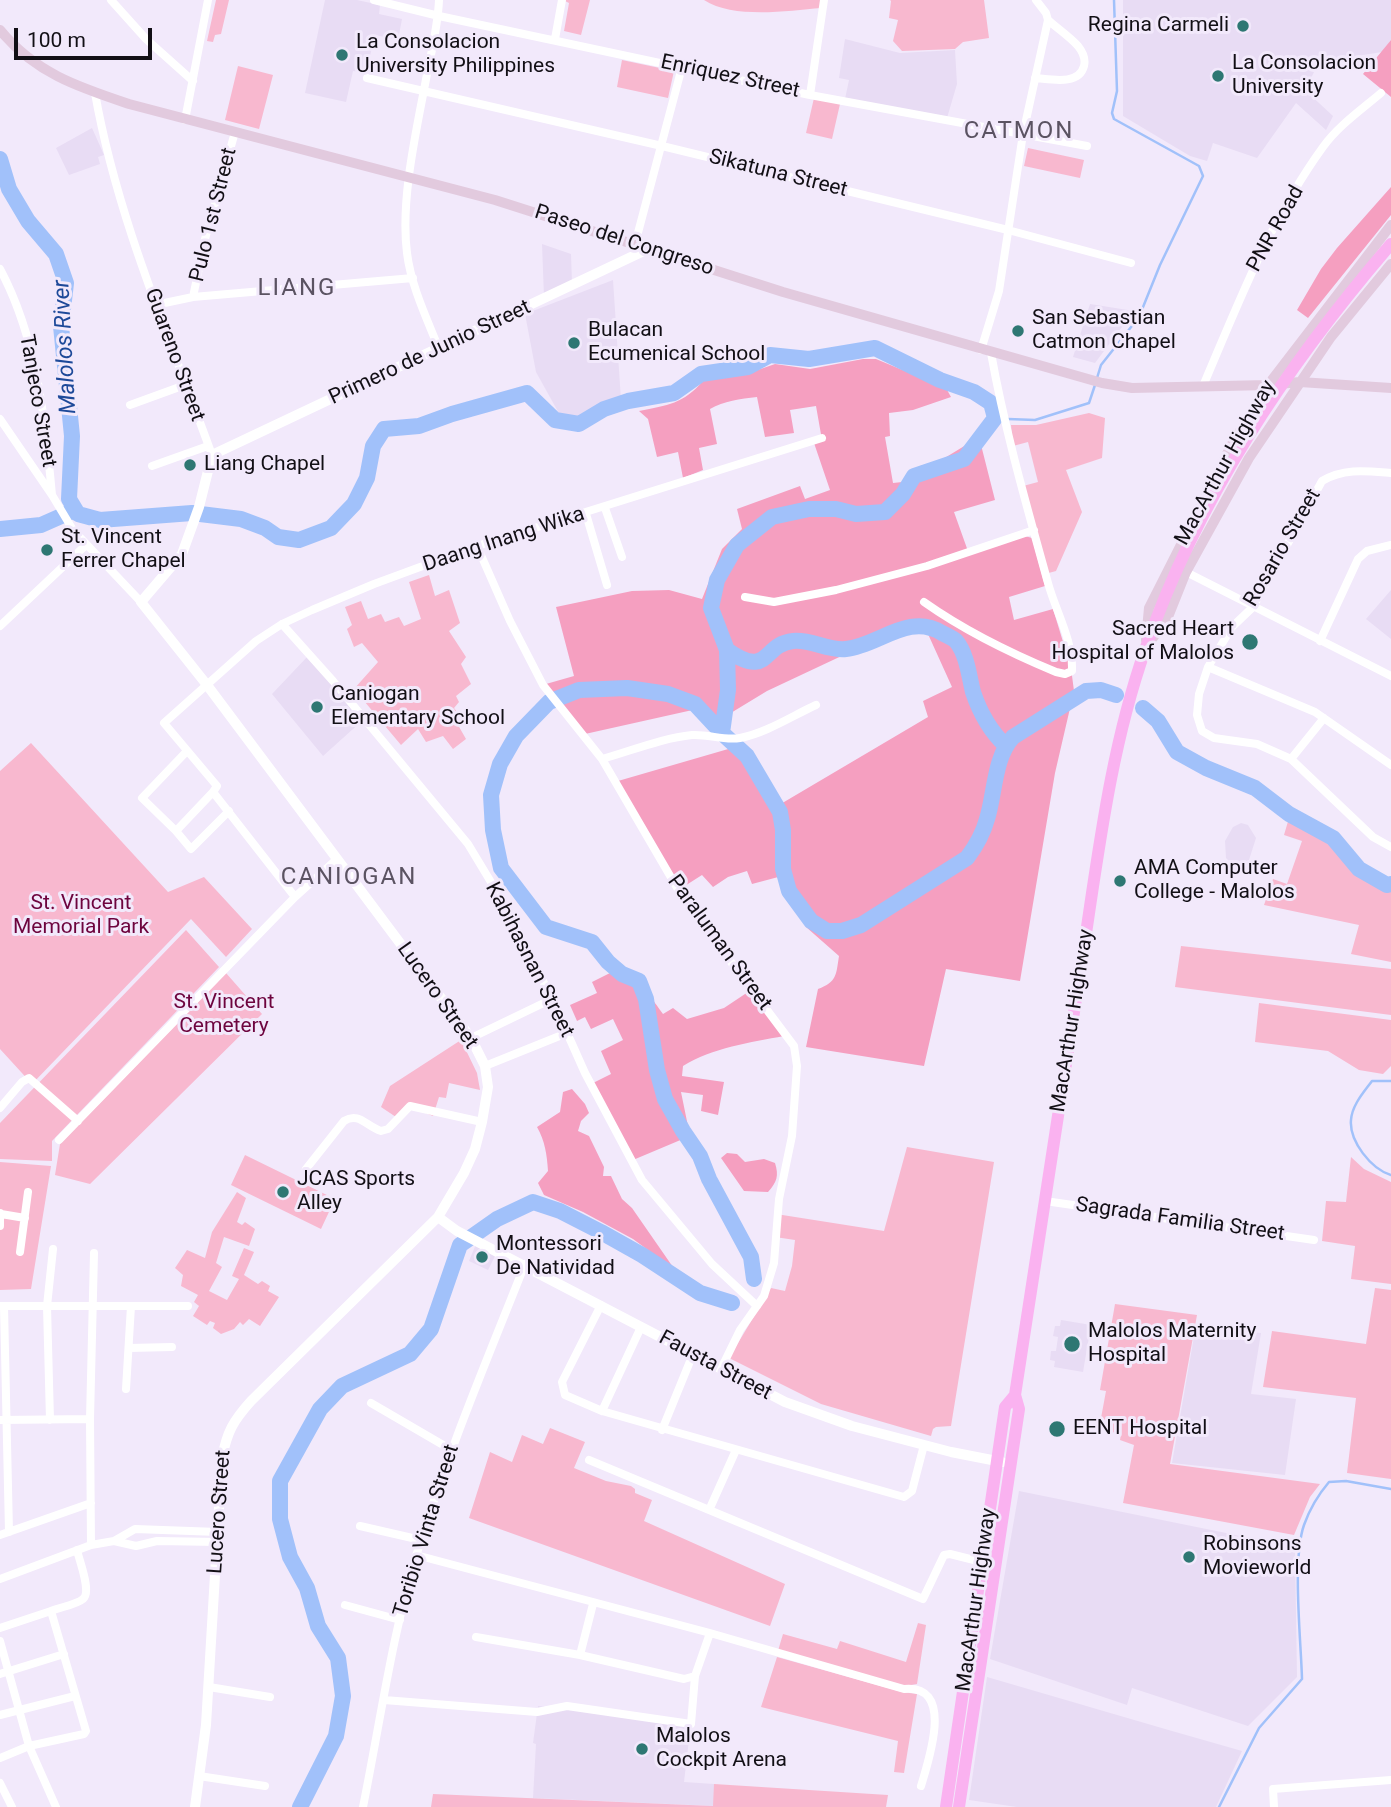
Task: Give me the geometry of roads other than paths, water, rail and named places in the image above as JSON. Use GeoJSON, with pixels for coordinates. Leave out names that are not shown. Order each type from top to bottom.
{"type":"FeatureCollection","features":[{"type":"Feature","properties":{"kind":"highway","name":"MacArthur Highway"},"geometry":{"type":"LineString","coordinates":[[959,1807],[1012,1464],[1019,1409],[1015,1395],[1105,809],[1132,692],[1145,650],[1172,583],[1236,455],[1304,352],[1391,244]]}},
{"type":"Feature","properties":{"kind":"highway","name":"MacArthur Highway"},"geometry":{"type":"LineString","coordinates":[[946,1807],[1006,1407],[1015,1395]]}},
{"type":"Feature","properties":{"kind":"highway"},"geometry":{"type":"LineString","coordinates":[[974,1618],[987,1623]]}},
{"type":"Feature","properties":{"kind":"main road","name":"Paseo del Congreso"},"geometry":{"type":"LineString","coordinates":[[0,30],[25,56],[46,71],[95,93],[185,120],[495,200],[783,292],[1102,383],[1132,388],[1300,382],[1391,388]]}},
{"type":"Feature","properties":{"kind":"main road","name":"MacArthur Highway"},"geometry":{"type":"LineString","coordinates":[[1145,650],[1149,608],[1232,444],[1268,385],[1391,225]]}},
{"type":"Feature","properties":{"kind":"main road","name":"MacArthur Highway"},"geometry":{"type":"LineString","coordinates":[[1145,650],[1168,617],[1186,572],[1249,458],[1331,337],[1391,264]]}},
{"type":"Feature","properties":{"kind":"street"},"geometry":{"type":"LineString","coordinates":[[111,0],[146,39],[193,81]]}},
{"type":"Feature","properties":{"kind":"street"},"geometry":{"type":"LineString","coordinates":[[185,120],[208,0]]}},
{"type":"Feature","properties":{"kind":"street","name":"Enriquez Street"},"geometry":{"type":"LineString","coordinates":[[374,0],[810,95],[1087,146]]}},
{"type":"Feature","properties":{"kind":"street"},"geometry":{"type":"LineString","coordinates":[[439,0],[439,16],[424,90],[404,220],[407,256],[439,349]]}},
{"type":"Feature","properties":{"kind":"street"},"geometry":{"type":"LineString","coordinates":[[555,40],[562,0]]}},
{"type":"Feature","properties":{"kind":"street"},"geometry":{"type":"LineString","coordinates":[[810,95],[824,0]]}},
{"type":"Feature","properties":{"kind":"street"},"geometry":{"type":"LineString","coordinates":[[924,602],[1010,652],[1056,672],[1065,674],[1072,671],[1073,659],[1049,588],[986,352],[999,291],[1023,134],[1048,20],[1036,0]]}},
{"type":"Feature","properties":{"kind":"street"},"geometry":{"type":"LineString","coordinates":[[1035,78],[1074,78],[1084,66],[1085,57],[1077,45],[1048,20]]}},
{"type":"Feature","properties":{"kind":"street"},"geometry":{"type":"LineString","coordinates":[[635,244],[681,67]]}},
{"type":"Feature","properties":{"kind":"street","name":"Sikatuna Street"},"geometry":{"type":"LineString","coordinates":[[367,78],[662,146],[1131,262]]}},
{"type":"Feature","properties":{"kind":"street","name":"Guareno Street"},"geometry":{"type":"LineString","coordinates":[[95,93],[106,148],[155,305],[210,450]]}},
{"type":"Feature","properties":{"kind":"street","name":"PNR Road"},"geometry":{"type":"LineString","coordinates":[[1203,386],[1262,247],[1323,146],[1349,119],[1381,93]]}},
{"type":"Feature","properties":{"kind":"street","name":"Pulo 1st Street"},"geometry":{"type":"LineString","coordinates":[[193,297],[205,239],[235,132]]}},
{"type":"Feature","properties":{"kind":"street","name":"Primero de Junio Street"},"geometry":{"type":"LineString","coordinates":[[210,450],[439,349],[648,249]]}},
{"type":"Feature","properties":{"kind":"street","name":"Tanjeco Street"},"geometry":{"type":"LineString","coordinates":[[0,269],[14,295],[28,335],[47,435],[52,495]]}},
{"type":"Feature","properties":{"kind":"street"},"geometry":{"type":"LineString","coordinates":[[155,305],[193,297],[413,278]]}},
{"type":"Feature","properties":{"kind":"street"},"geometry":{"type":"LineString","coordinates":[[130,405],[185,385]]}},
{"type":"Feature","properties":{"kind":"street","name":"Lucero Street"},"geometry":{"type":"LineString","coordinates":[[0,419],[73,530],[141,602],[207,685],[471,1038],[485,1066],[488,1087],[475,1149],[438,1217],[251,1401],[235,1419],[226,1435],[222,1458],[209,1687],[195,1807]]}},
{"type":"Feature","properties":{"kind":"street","name":"Daang Inang Wika"},"geometry":{"type":"LineString","coordinates":[[187,751],[164,723],[256,641],[282,624],[374,584],[477,546],[822,438]]}},
{"type":"Feature","properties":{"kind":"street"},"geometry":{"type":"LineString","coordinates":[[141,602],[182,554],[199,507],[210,450],[152,466]]}},
{"type":"Feature","properties":{"kind":"street","name":"Rosario Street"},"geometry":{"type":"LineString","coordinates":[[1290,759],[1257,744],[1214,738],[1202,731],[1197,715],[1199,694],[1208,667],[1232,628],[1253,607],[1322,481],[1333,474],[1352,470],[1391,473]]}},
{"type":"Feature","properties":{"kind":"street"},"geometry":{"type":"LineString","coordinates":[[605,508],[622,557]]}},
{"type":"Feature","properties":{"kind":"street"},"geometry":{"type":"LineString","coordinates":[[586,514],[607,585]]}},
{"type":"Feature","properties":{"kind":"street"},"geometry":{"type":"LineString","coordinates":[[745,597],[774,602],[836,590],[927,566],[1034,530]]}},
{"type":"Feature","properties":{"kind":"street"},"geometry":{"type":"LineString","coordinates":[[0,626],[86,545]]}},
{"type":"Feature","properties":{"kind":"street"},"geometry":{"type":"LineString","coordinates":[[1320,641],[1351,569],[1358,559],[1367,551],[1391,545]]}},
{"type":"Feature","properties":{"kind":"street","name":"Paraluman Street"},"geometry":{"type":"LineString","coordinates":[[477,546],[510,621],[543,685],[602,759],[683,898],[794,1046],[797,1066],[792,1136],[779,1199],[774,1263],[764,1296],[740,1330],[721,1369]]}},
{"type":"Feature","properties":{"kind":"street"},"geometry":{"type":"LineString","coordinates":[[1186,572],[1391,676]]}},
{"type":"Feature","properties":{"kind":"street","name":"Kabihasnan Street"},"geometry":{"type":"LineString","coordinates":[[282,624],[333,681],[468,844],[506,907],[585,1073],[642,1180],[712,1264],[757,1306]]}},
{"type":"Feature","properties":{"kind":"street"},"geometry":{"type":"LineString","coordinates":[[1208,667],[1315,712],[1391,765]]}},
{"type":"Feature","properties":{"kind":"street"},"geometry":{"type":"LineString","coordinates":[[602,759],[688,736],[708,734],[720,739],[740,738],[757,733],[816,705]]}},
{"type":"Feature","properties":{"kind":"street"},"geometry":{"type":"LineString","coordinates":[[1324,718],[1290,759],[1373,838],[1391,847]]}},
{"type":"Feature","properties":{"kind":"street"},"geometry":{"type":"LineString","coordinates":[[176,831],[218,786],[187,751],[142,798],[191,849],[229,811]]}},
{"type":"Feature","properties":{"kind":"street"},"geometry":{"type":"LineString","coordinates":[[213,792],[295,897]]}},
{"type":"Feature","properties":{"kind":"street"},"geometry":{"type":"LineString","coordinates":[[59,1140],[295,897],[337,859]]}},
{"type":"Feature","properties":{"kind":"street"},"geometry":{"type":"LineString","coordinates":[[471,1038],[552,999]]}},
{"type":"Feature","properties":{"kind":"street"},"geometry":{"type":"LineString","coordinates":[[485,1066],[567,1033]]}},
{"type":"Feature","properties":{"kind":"street"},"geometry":{"type":"LineString","coordinates":[[0,1108],[22,1082],[29,1078],[78,1121]]}},
{"type":"Feature","properties":{"kind":"street"},"geometry":{"type":"LineString","coordinates":[[306,1169],[344,1121],[351,1117],[357,1117],[381,1131],[388,1129],[410,1107],[482,1122]]}},
{"type":"Feature","properties":{"kind":"street"},"geometry":{"type":"LineString","coordinates":[[20,1252],[28,1192]]}},
{"type":"Feature","properties":{"kind":"street","name":"Sagrada Familia Street"},"geometry":{"type":"LineString","coordinates":[[1045,1201],[1314,1240]]}},
{"type":"Feature","properties":{"kind":"street"},"geometry":{"type":"LineString","coordinates":[[0,1226],[1,1214],[24,1218]]}},
{"type":"Feature","properties":{"kind":"street","name":"Fausta Street"},"geometry":{"type":"LineString","coordinates":[[438,1217],[457,1231],[525,1264],[785,1402],[852,1426],[924,1446],[1012,1464]]}},
{"type":"Feature","properties":{"kind":"street"},"geometry":{"type":"LineString","coordinates":[[50,1419],[47,1306],[53,1249]]}},
{"type":"Feature","properties":{"kind":"street"},"geometry":{"type":"LineString","coordinates":[[91,1545],[90,1419],[94,1253]]}},
{"type":"Feature","properties":{"kind":"street","name":"Toribio Vinta Street"},"geometry":{"type":"LineString","coordinates":[[363,1807],[400,1620],[416,1555],[450,1449],[525,1264]]}},
{"type":"Feature","properties":{"kind":"street"},"geometry":{"type":"LineString","coordinates":[[601,1305],[562,1382],[565,1395],[602,1411],[662,1430],[904,1497],[912,1491],[924,1446]]}},
{"type":"Feature","properties":{"kind":"street"},"geometry":{"type":"LineString","coordinates":[[91,1503],[4,1533],[2,1306],[188,1306]]}},
{"type":"Feature","properties":{"kind":"street"},"geometry":{"type":"LineString","coordinates":[[126,1389],[131,1306]]}},
{"type":"Feature","properties":{"kind":"street"},"geometry":{"type":"LineString","coordinates":[[602,1411],[641,1327]]}},
{"type":"Feature","properties":{"kind":"street"},"geometry":{"type":"LineString","coordinates":[[129,1348],[172,1347]]}},
{"type":"Feature","properties":{"kind":"street"},"geometry":{"type":"LineString","coordinates":[[662,1430],[693,1354]]}},
{"type":"Feature","properties":{"kind":"street"},"geometry":{"type":"LineString","coordinates":[[372,1403],[450,1449]]}},
{"type":"Feature","properties":{"kind":"street"},"geometry":{"type":"LineString","coordinates":[[3,1420],[90,1419]]}},
{"type":"Feature","properties":{"kind":"street"},"geometry":{"type":"LineString","coordinates":[[710,1508],[736,1450]]}},
{"type":"Feature","properties":{"kind":"street"},"geometry":{"type":"LineString","coordinates":[[589,1460],[710,1508],[923,1599],[944,1555],[982,1562]]}},
{"type":"Feature","properties":{"kind":"street"},"geometry":{"type":"LineString","coordinates":[[360,1525],[421,1540]]}},
{"type":"Feature","properties":{"kind":"street"},"geometry":{"type":"LineString","coordinates":[[0,1579],[91,1545],[114,1541],[135,1529],[218,1537]]}},
{"type":"Feature","properties":{"kind":"street"},"geometry":{"type":"LineString","coordinates":[[146,1530],[146,1543]]}},
{"type":"Feature","properties":{"kind":"street"},"geometry":{"type":"LineString","coordinates":[[114,1541],[136,1546],[157,1541],[218,1537]]}},
{"type":"Feature","properties":{"kind":"street"},"geometry":{"type":"LineString","coordinates":[[0,1628],[84,1599],[87,1593],[77,1550]]}},
{"type":"Feature","properties":{"kind":"street"},"geometry":{"type":"LineString","coordinates":[[416,1555],[710,1633],[904,1689],[924,1691],[933,1708],[934,1743],[921,1786]]}},
{"type":"Feature","properties":{"kind":"street"},"geometry":{"type":"LineString","coordinates":[[580,1655],[593,1604]]}},
{"type":"Feature","properties":{"kind":"street"},"geometry":{"type":"LineString","coordinates":[[345,1605],[400,1620]]}},
{"type":"Feature","properties":{"kind":"street"},"geometry":{"type":"LineString","coordinates":[[0,1758],[29,1746],[84,1734],[85,1726],[51,1611]]}},
{"type":"Feature","properties":{"kind":"street"},"geometry":{"type":"LineString","coordinates":[[384,1700],[537,1712],[567,1706],[691,1724],[695,1676],[710,1633]]}},
{"type":"Feature","properties":{"kind":"street"},"geometry":{"type":"LineString","coordinates":[[476,1637],[580,1655],[684,1679],[695,1676]]}},
{"type":"Feature","properties":{"kind":"street"},"geometry":{"type":"LineString","coordinates":[[0,1641],[4,1673],[19,1709],[29,1746],[55,1807]]}},
{"type":"Feature","properties":{"kind":"street"},"geometry":{"type":"LineString","coordinates":[[4,1673],[64,1654]]}},
{"type":"Feature","properties":{"kind":"street"},"geometry":{"type":"LineString","coordinates":[[209,1687],[270,1697]]}},
{"type":"Feature","properties":{"kind":"street"},"geometry":{"type":"LineString","coordinates":[[0,1715],[75,1696]]}},
{"type":"Feature","properties":{"kind":"street"},"geometry":{"type":"LineString","coordinates":[[200,1776],[265,1786]]}},
{"type":"Feature","properties":{"kind":"street"},"geometry":{"type":"LineString","coordinates":[[1273,1807],[1273,1789],[1391,1780]]}},
{"type":"Feature","properties":{"kind":"street"},"geometry":{"type":"LineString","coordinates":[[0,1783],[12,1807]]}},
{"type":"Feature","properties":{"kind":"waterway"},"geometry":{"type":"LineString","coordinates":[[1097,378],[1101,365],[1139,317],[1160,265],[1203,176],[1199,166],[1114,119],[1112,113],[1117,91],[1114,0]]}},
{"type":"Feature","properties":{"kind":"waterway","name":"Malolos River"},"geometry":{"type":"LineString","coordinates":[[0,159],[9,189],[28,221],[56,254],[66,283],[61,326],[72,436],[69,499],[78,514],[100,520],[192,513],[241,519],[265,528],[278,537],[299,540],[331,528],[354,504],[367,478],[373,446],[384,429],[419,426],[527,393],[555,420],[579,424],[604,409],[628,401],[674,393],[701,374],[748,367],[770,355],[809,359],[875,348],[940,380],[974,392],[991,403],[995,418],[964,459],[914,476],[903,494],[885,512],[856,514],[836,509],[809,509],[772,517],[737,545],[717,580],[711,608],[727,650],[728,690],[722,733],[695,704],[668,694],[627,688],[579,690],[549,702],[516,736],[500,764],[491,795],[493,830],[501,868],[546,927],[592,942],[622,974],[639,981],[646,999],[657,1070],[665,1099],[700,1156],[709,1179],[751,1257],[754,1279]]}},
{"type":"Feature","properties":{"kind":"waterway"},"geometry":{"type":"LineString","coordinates":[[1008,419],[1035,420],[1089,403],[1095,385]]}},
{"type":"Feature","properties":{"kind":"waterway"},"geometry":{"type":"LineString","coordinates":[[0,529],[41,525],[75,510]]}},
{"type":"Feature","properties":{"kind":"waterway"},"geometry":{"type":"LineString","coordinates":[[727,650],[751,662],[759,661],[783,643],[793,641],[846,649],[906,628],[930,628],[953,639],[960,646],[979,707],[990,728],[1006,746]]}},
{"type":"Feature","properties":{"kind":"waterway"},"geometry":{"type":"LineString","coordinates":[[722,733],[747,756],[780,812],[783,869],[789,891],[811,921],[827,931],[842,931],[861,925],[967,858],[983,830],[1002,755],[1013,737],[1086,691],[1101,690],[1116,695]]}},
{"type":"Feature","properties":{"kind":"waterway"},"geometry":{"type":"LineString","coordinates":[[1143,708],[1158,721],[1177,752],[1206,768],[1255,788],[1289,814],[1333,838],[1359,869],[1387,885],[1391,884]]}},
{"type":"Feature","properties":{"kind":"waterway"},"geometry":{"type":"LineString","coordinates":[[1391,1081],[1372,1081],[1356,1104],[1351,1120],[1354,1137],[1363,1153],[1376,1167],[1391,1175]]}},
{"type":"Feature","properties":{"kind":"waterway"},"geometry":{"type":"LineString","coordinates":[[300,1807],[336,1736],[343,1696],[338,1658],[318,1626],[307,1588],[290,1557],[280,1519],[280,1481],[320,1409],[342,1386],[410,1354],[431,1329],[460,1245],[497,1219],[533,1202],[560,1211],[601,1232],[700,1293],[732,1303]]}},
{"type":"Feature","properties":{"kind":"waterway"},"geometry":{"type":"LineString","coordinates":[[1219,1807],[1259,1728],[1302,1679],[1298,1558],[1304,1525],[1312,1507],[1329,1482],[1346,1481],[1391,1489]]}},
{"type":"Feature","properties":{"kind":"place","name":"Regina Carmeli"},"geometry":{"type":"Point","coordinates":[1243,26]}},
{"type":"Feature","properties":{"kind":"place","name":"La Consolacion University Philippines"},"geometry":{"type":"Point","coordinates":[342,55]}},
{"type":"Feature","properties":{"kind":"place","name":"La Consolacion University"},"geometry":{"type":"Point","coordinates":[1218,76]}},
{"type":"Feature","properties":{"kind":"place","name":"San Sebastian Catmon Chapel"},"geometry":{"type":"Point","coordinates":[1018,331]}},
{"type":"Feature","properties":{"kind":"place","name":"Bulacan Ecumenical School"},"geometry":{"type":"Point","coordinates":[574,343]}},
{"type":"Feature","properties":{"kind":"place","name":"Liang Chapel"},"geometry":{"type":"Point","coordinates":[190,465]}},
{"type":"Feature","properties":{"kind":"place","name":"St. Vincent Ferrer Chapel"},"geometry":{"type":"Point","coordinates":[47,550]}},
{"type":"Feature","properties":{"kind":"place","name":"Sacred Heart Hospital of Malolos"},"geometry":{"type":"Point","coordinates":[1250,642]}},
{"type":"Feature","properties":{"kind":"place","name":"Caniogan Elementary School"},"geometry":{"type":"Point","coordinates":[317,707]}},
{"type":"Feature","properties":{"kind":"place","name":"AMA Computer College - Malolos"},"geometry":{"type":"Point","coordinates":[1120,881]}},
{"type":"Feature","properties":{"kind":"place","name":"JCAS Sports Alley"},"geometry":{"type":"Point","coordinates":[283,1192]}},
{"type":"Feature","properties":{"kind":"place","name":"Montessori De Natividad"},"geometry":{"type":"Point","coordinates":[482,1257]}},
{"type":"Feature","properties":{"kind":"place","name":"Malolos Maternity Hospital"},"geometry":{"type":"Point","coordinates":[1072,1344]}},
{"type":"Feature","properties":{"kind":"place","name":"EENT Hospital"},"geometry":{"type":"Point","coordinates":[1057,1429]}},
{"type":"Feature","properties":{"kind":"place","name":"Robinsons Movieworld"},"geometry":{"type":"Point","coordinates":[1189,1557]}},
{"type":"Feature","properties":{"kind":"place","name":"Malolos Cockpit Arena"},"geometry":{"type":"Point","coordinates":[642,1749]}},
{"type":"Feature","properties":{"kind":"district","name":"CATMON"},"geometry":{"type":"Point","coordinates":[1019,132]}},
{"type":"Feature","properties":{"kind":"district","name":"LIANG"},"geometry":{"type":"Point","coordinates":[297,289]}},
{"type":"Feature","properties":{"kind":"district","name":"CANIOGAN"},"geometry":{"type":"Point","coordinates":[349,878]}},
{"type":"Feature","properties":{"kind":"park label","name":"St. Vincent Memorial Park"},"geometry":{"type":"Point","coordinates":[81,916]}},
{"type":"Feature","properties":{"kind":"park label","name":"St. Vincent Cemetery"},"geometry":{"type":"Point","coordinates":[224,1015]}}]}
